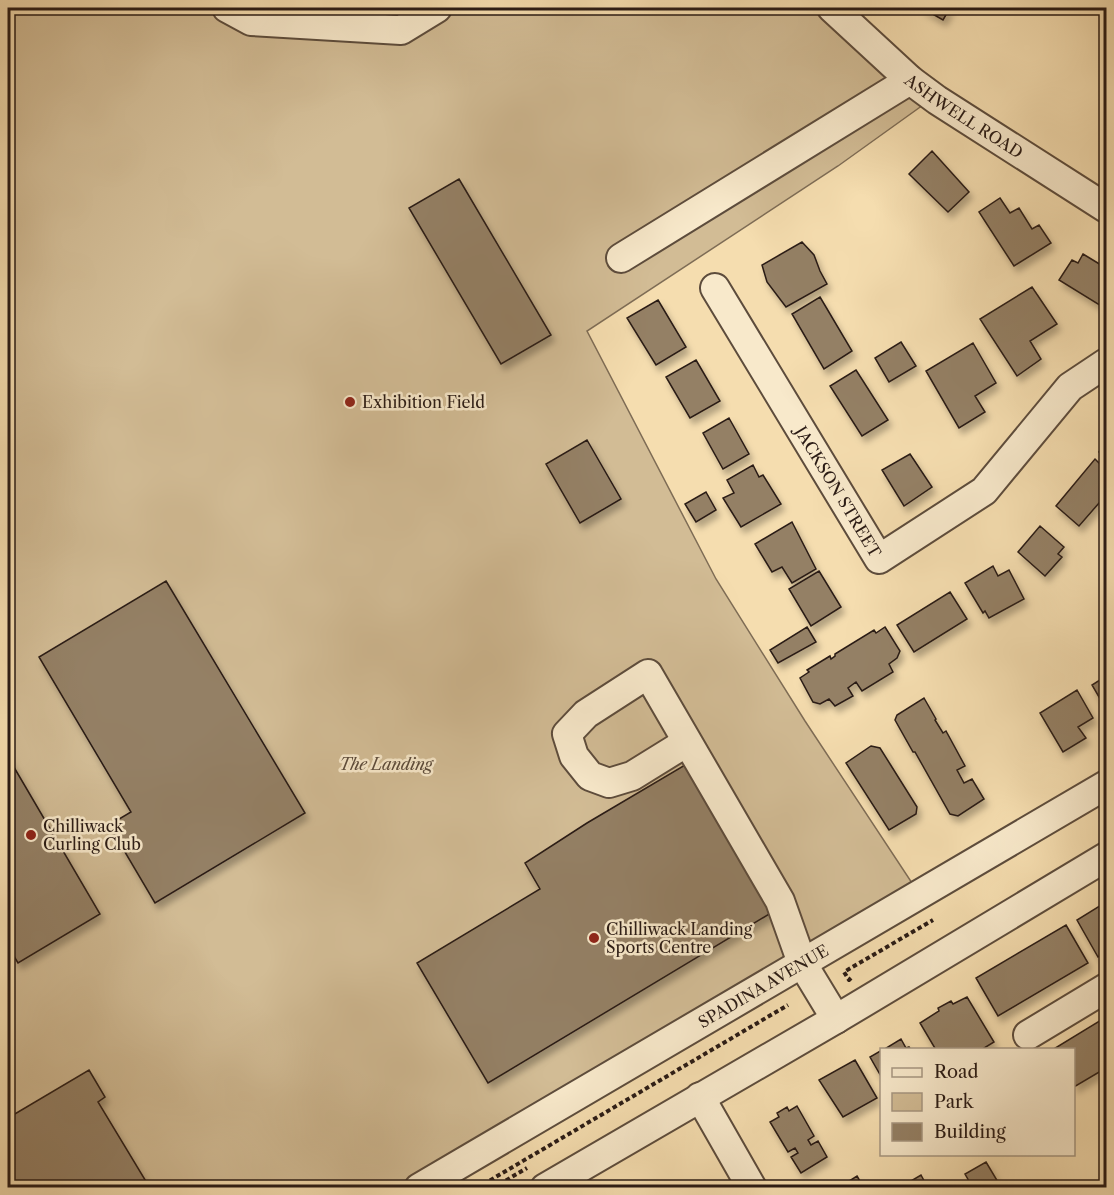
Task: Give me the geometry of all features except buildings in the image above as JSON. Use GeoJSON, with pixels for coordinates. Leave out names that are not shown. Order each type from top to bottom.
{"type":"FeatureCollection","features":[{"type":"Feature","properties":{"kind":"street"},"geometry":{"type":"LineString","coordinates":[[227,8],[251,21],[401,30],[437,8]]}},
{"type":"Feature","properties":{"kind":"street","name":"ASHWELL ROAD"},"geometry":{"type":"LineString","coordinates":[[834,8],[910,80],[937,100],[1107,208]]}},
{"type":"Feature","properties":{"kind":"street"},"geometry":{"type":"LineString","coordinates":[[621,258],[910,80]]}},
{"type":"Feature","properties":{"kind":"street","name":"JACKSON STREET"},"geometry":{"type":"LineString","coordinates":[[716,288],[879,559],[984,491],[1070,387],[1107,363]]}},
{"type":"Feature","properties":{"kind":"street"},"geometry":{"type":"LineString","coordinates":[[687,741],[632,776],[609,783],[590,776],[574,756],[567,734],[586,714],[648,674],[687,741],[780,901],[802,963],[836,1019]]}},
{"type":"Feature","properties":{"kind":"street","name":"SPADINA AVENUE"},"geometry":{"type":"LineString","coordinates":[[419,1188],[1107,785]]}},
{"type":"Feature","properties":{"kind":"street"},"geometry":{"type":"LineString","coordinates":[[545,1188],[836,1019],[1107,857]]}},
{"type":"Feature","properties":{"kind":"street"},"geometry":{"type":"LineString","coordinates":[[1028,1035],[1107,988]]}},
{"type":"Feature","properties":{"kind":"street"},"geometry":{"type":"LineString","coordinates":[[700,1097],[752,1188]]}},
{"type":"Feature","properties":{"kind":"path"},"geometry":{"type":"LineString","coordinates":[[859,974],[849,980],[844,972],[935,918]]}},
{"type":"Feature","properties":{"kind":"path"},"geometry":{"type":"LineString","coordinates":[[477,1188],[788,1005]]}},
{"type":"Feature","properties":{"kind":"green space","name":"The Landing"},"geometry":{"type":"Polygon","coordinates":[[[8,8],[817,8],[923,105],[838,166],[587,331],[716,579],[805,721],[914,886],[407,1187],[8,1187],[8,8]]]}},
{"type":"Feature","properties":{"kind":"place","name":"Exhibition Field"},"geometry":{"type":"Point","coordinates":[350,402]}},
{"type":"Feature","properties":{"kind":"place","name":"Chilliwack Curling Club"},"geometry":{"type":"Point","coordinates":[31,835]}},
{"type":"Feature","properties":{"kind":"place","name":"Chilliwack Landing Sports Centre"},"geometry":{"type":"Point","coordinates":[594,938]}}]}
